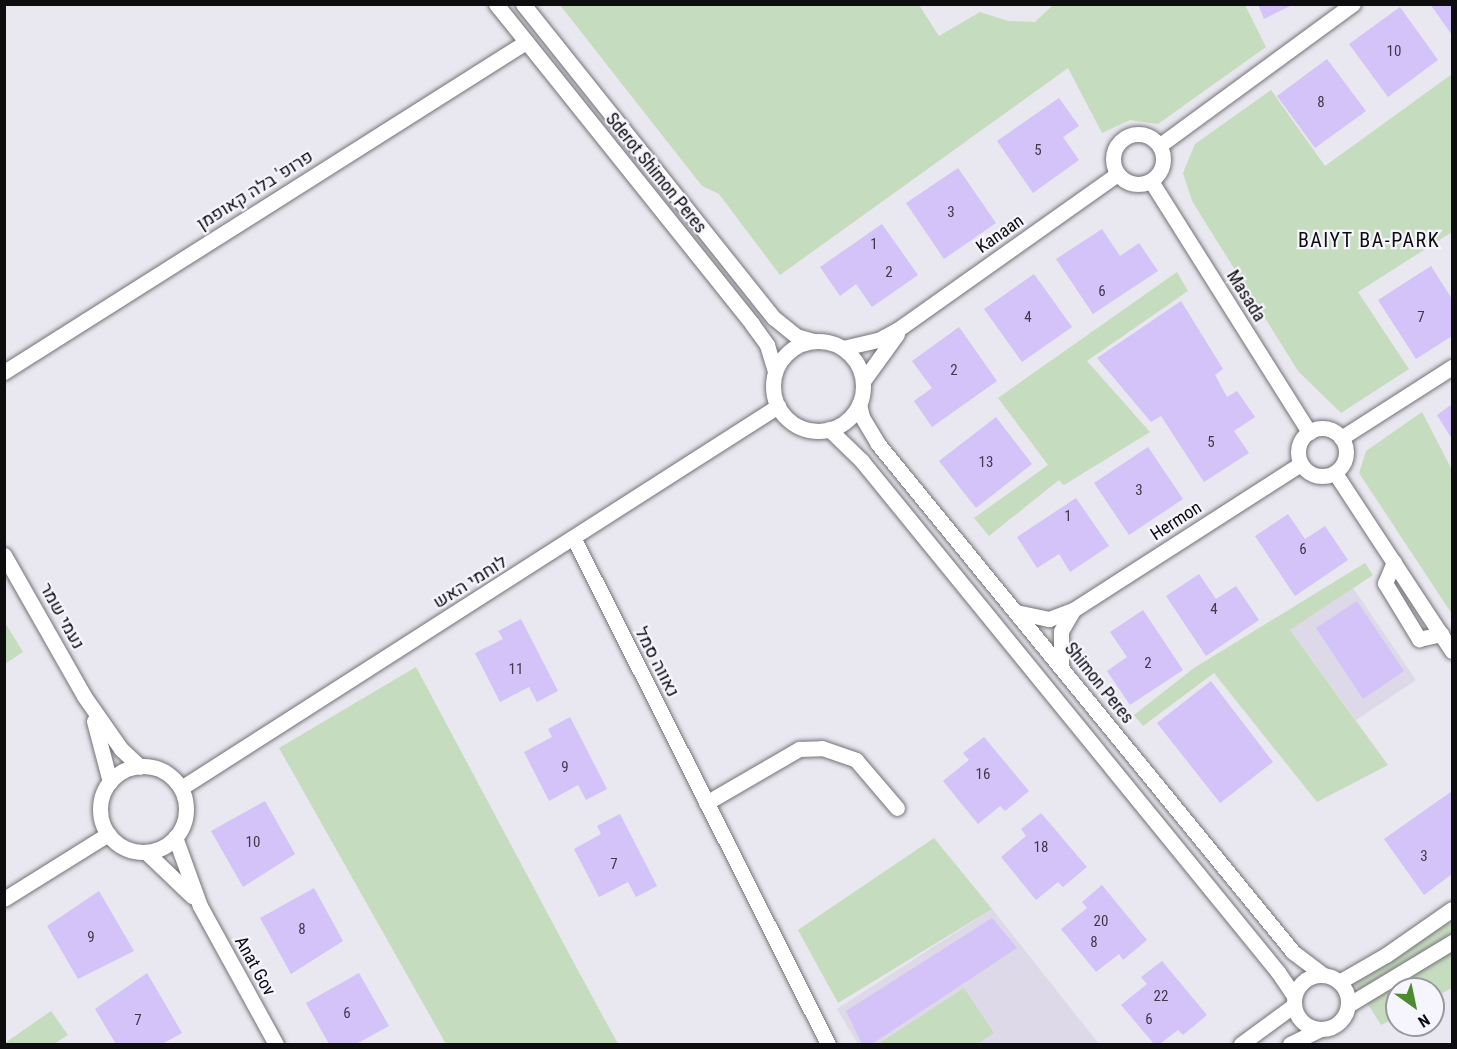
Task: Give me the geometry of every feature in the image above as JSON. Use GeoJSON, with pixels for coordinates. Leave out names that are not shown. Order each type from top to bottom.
{"type":"FeatureCollection","features":[{"type":"Feature","properties":{"kind":"street","name":"Sderot Shimon Peres"},"geometry":{"type":"LineString","coordinates":[[496,4],[758,331],[772,357],[775,372]]}},
{"type":"Feature","properties":{"kind":"street","name":"Sderot Shimon Peres"},"geometry":{"type":"LineString","coordinates":[[524,4],[774,318],[796,336],[813,341]]}},
{"type":"Feature","properties":{"kind":"street"},"geometry":{"type":"LineString","coordinates":[[1160,145],[1353,4]]}},
{"type":"Feature","properties":{"kind":"street","name":"פרופ' בלה קאופמן"},"geometry":{"type":"LineString","coordinates":[[4,372],[526,42]]}},
{"type":"Feature","properties":{"kind":"street"},"geometry":{"type":"LineString","coordinates":[[1147,135],[1160,145],[1163,165],[1151,181],[1137,184],[1117,174],[1112,159],[1123,138],[1147,135]]}},
{"type":"Feature","properties":{"kind":"street","name":"Kanaan"},"geometry":{"type":"LineString","coordinates":[[843,348],[878,340],[905,325],[1117,174]]}},
{"type":"Feature","properties":{"kind":"street","name":"Masada"},"geometry":{"type":"LineString","coordinates":[[1151,181],[1309,432]]}},
{"type":"Feature","properties":{"kind":"street","name":"Kanaan"},"geometry":{"type":"LineString","coordinates":[[863,381],[905,325]]}},
{"type":"Feature","properties":{"kind":"street"},"geometry":{"type":"LineString","coordinates":[[813,341],[843,348],[857,363],[863,381],[859,404],[848,420],[829,429],[817,431],[795,424],[778,406],[775,372],[786,354],[813,341]]}},
{"type":"Feature","properties":{"kind":"street"},"geometry":{"type":"LineString","coordinates":[[1341,438],[1452,367]]}},
{"type":"Feature","properties":{"kind":"street","name":"Shimon Peres"},"geometry":{"type":"LineString","coordinates":[[859,404],[862,417],[878,444],[1293,952],[1323,975]]}},
{"type":"Feature","properties":{"kind":"street","name":"לוחמי האש"},"geometry":{"type":"LineString","coordinates":[[181,788],[574,539],[778,406]]}},
{"type":"Feature","properties":{"kind":"street"},"geometry":{"type":"LineString","coordinates":[[1322,428],[1341,438],[1346,453],[1335,473],[1312,475],[1300,464],[1299,443],[1309,432],[1322,428]]}},
{"type":"Feature","properties":{"kind":"street"},"geometry":{"type":"LineString","coordinates":[[829,429],[861,460],[1283,978],[1300,1020],[1321,1029]]}},
{"type":"Feature","properties":{"kind":"street","name":"Hermon"},"geometry":{"type":"LineString","coordinates":[[1016,612],[1035,619],[1049,619],[1073,610],[1300,464]]}},
{"type":"Feature","properties":{"kind":"street"},"geometry":{"type":"LineString","coordinates":[[1335,473],[1452,651]]}},
{"type":"Feature","properties":{"kind":"street","name":"נאווה סמל"},"geometry":{"type":"LineString","coordinates":[[574,539],[828,1044]]}},
{"type":"Feature","properties":{"kind":"street","name":"נעמי שמר"},"geometry":{"type":"LineString","coordinates":[[4,555],[84,696],[121,749],[140,766]]}},
{"type":"Feature","properties":{"kind":"street"},"geometry":{"type":"LineString","coordinates":[[1060,666],[1061,632],[1073,610]]}},
{"type":"Feature","properties":{"kind":"street","name":"נעמי שמר"},"geometry":{"type":"LineString","coordinates":[[84,696],[107,760],[110,782]]}},
{"type":"Feature","properties":{"kind":"street"},"geometry":{"type":"LineString","coordinates":[[706,803],[799,749],[822,748],[856,760],[897,808]]}},
{"type":"Feature","properties":{"kind":"street"},"geometry":{"type":"LineString","coordinates":[[140,766],[165,772],[181,788],[185,818],[175,837],[146,852],[125,848],[108,834],[100,811],[110,782],[125,770],[140,766]]}},
{"type":"Feature","properties":{"kind":"street"},"geometry":{"type":"LineString","coordinates":[[4,899],[108,834]]}},
{"type":"Feature","properties":{"kind":"street","name":"Anat Gov"},"geometry":{"type":"LineString","coordinates":[[175,837],[200,906],[276,1044]]}},
{"type":"Feature","properties":{"kind":"street","name":"Anat Gov"},"geometry":{"type":"LineString","coordinates":[[146,852],[174,875],[200,906]]}},
{"type":"Feature","properties":{"kind":"street"},"geometry":{"type":"LineString","coordinates":[[1339,981],[1386,955],[1452,909]]}},
{"type":"Feature","properties":{"kind":"street"},"geometry":{"type":"LineString","coordinates":[[1290,1044],[1321,1029],[1336,1025],[1348,1005],[1452,942]]}},
{"type":"Feature","properties":{"kind":"street"},"geometry":{"type":"LineString","coordinates":[[1241,1044],[1294,1001],[1302,983],[1323,975],[1339,981],[1348,1005]]}},
{"type":"Feature","properties":{"kind":"shaded area"},"geometry":{"type":"Polygon","coordinates":[[[1353,588],[1416,680],[1356,720],[1290,630],[1353,588]]]}},
{"type":"Feature","properties":{"kind":"shaded area"},"geometry":{"type":"Polygon","coordinates":[[[992,909],[1099,1044],[858,1044],[837,1009],[992,909]]]}},
{"type":"Feature","properties":{"kind":"green space"},"geometry":{"type":"Polygon","coordinates":[[[560,5],[919,5],[939,36],[980,12],[1008,21],[1035,22],[1053,5],[1245,5],[1266,47],[1158,124],[1130,120],[1102,133],[1068,68],[780,275],[719,194],[702,186],[560,5]]]}},
{"type":"Feature","properties":{"kind":"green space"},"geometry":{"type":"Polygon","coordinates":[[[1452,74],[1452,232],[1358,292],[1409,369],[1341,413],[1298,371],[1192,201],[1183,173],[1195,144],[1271,90],[1325,166],[1452,74]]]}},
{"type":"Feature","properties":{"kind":"green space"},"geometry":{"type":"Polygon","coordinates":[[[1177,272],[1188,291],[1087,361],[1150,432],[1064,485],[1059,480],[989,536],[974,518],[1048,465],[998,398],[1177,272]]]}},
{"type":"Feature","properties":{"kind":"green space"},"geometry":{"type":"Polygon","coordinates":[[[1422,412],[1452,470],[1452,614],[1359,473],[1366,451],[1422,412]]]}},
{"type":"Feature","properties":{"kind":"green space"},"geometry":{"type":"Polygon","coordinates":[[[1365,563],[1373,575],[1290,630],[1388,765],[1317,802],[1214,673],[1143,726],[1134,715],[1194,668],[1365,563]]]}},
{"type":"Feature","properties":{"kind":"green space"},"geometry":{"type":"Polygon","coordinates":[[[4,621],[23,652],[5,664],[4,664],[4,621]]]}},
{"type":"Feature","properties":{"kind":"green space"},"geometry":{"type":"Polygon","coordinates":[[[416,667],[618,1044],[446,1044],[279,748],[416,667]]]}},
{"type":"Feature","properties":{"kind":"green space"},"geometry":{"type":"Polygon","coordinates":[[[934,838],[992,909],[838,1003],[798,930],[934,838]]]}},
{"type":"Feature","properties":{"kind":"green space"},"geometry":{"type":"Polygon","coordinates":[[[1452,921],[1452,988],[1445,992],[1445,977],[1385,977],[1385,1023],[1381,1025],[1354,982],[1452,921]]]}},
{"type":"Feature","properties":{"kind":"green space"},"geometry":{"type":"Polygon","coordinates":[[[964,988],[994,1033],[977,1044],[878,1044],[964,988]]]}},
{"type":"Feature","properties":{"kind":"green space"},"geometry":{"type":"Polygon","coordinates":[[[51,1011],[68,1035],[54,1044],[5,1043],[51,1011]]]}},
{"type":"Feature","properties":{"kind":"building"},"geometry":{"type":"Polygon","coordinates":[[[1258,4],[1294,4],[1264,19],[1258,4]]]}},
{"type":"Feature","properties":{"kind":"building"},"geometry":{"type":"Polygon","coordinates":[[[1430,4],[1452,4],[1452,35],[1430,4]]]}},
{"type":"Feature","properties":{"kind":"building"},"geometry":{"type":"Polygon","coordinates":[[[1400,7],[1438,60],[1388,97],[1349,44],[1400,7]]]}},
{"type":"Feature","properties":{"kind":"building"},"geometry":{"type":"Polygon","coordinates":[[[1327,59],[1366,111],[1315,148],[1277,96],[1327,59]]]}},
{"type":"Feature","properties":{"kind":"building"},"geometry":{"type":"Polygon","coordinates":[[[1059,98],[1079,126],[1063,137],[1079,160],[1033,193],[997,141],[1059,98]]]}},
{"type":"Feature","properties":{"kind":"building"},"geometry":{"type":"Polygon","coordinates":[[[958,168],[996,223],[944,259],[906,203],[958,168]]]}},
{"type":"Feature","properties":{"kind":"building"},"geometry":{"type":"Polygon","coordinates":[[[882,224],[918,275],[872,307],[856,284],[840,296],[820,267],[882,224]]]}},
{"type":"Feature","properties":{"kind":"building"},"geometry":{"type":"Polygon","coordinates":[[[1102,229],[1120,256],[1139,243],[1158,271],[1093,314],[1056,259],[1102,229]]]}},
{"type":"Feature","properties":{"kind":"building"},"geometry":{"type":"Polygon","coordinates":[[[1431,266],[1452,299],[1452,336],[1416,359],[1378,300],[1431,266]]]}},
{"type":"Feature","properties":{"kind":"building"},"geometry":{"type":"Polygon","coordinates":[[[1034,274],[1072,327],[1022,362],[984,309],[1034,274]]]}},
{"type":"Feature","properties":{"kind":"building"},"geometry":{"type":"Polygon","coordinates":[[[1181,301],[1223,369],[1215,375],[1227,397],[1237,391],[1255,417],[1234,431],[1249,453],[1204,482],[1161,416],[1151,422],[1097,358],[1181,301]]]}},
{"type":"Feature","properties":{"kind":"building"},"geometry":{"type":"Polygon","coordinates":[[[959,327],[997,381],[932,427],[914,401],[932,388],[912,361],[959,327]]]}},
{"type":"Feature","properties":{"kind":"building"},"geometry":{"type":"Polygon","coordinates":[[[1452,404],[1452,439],[1437,415],[1452,404]]]}},
{"type":"Feature","properties":{"kind":"building"},"geometry":{"type":"Polygon","coordinates":[[[996,417],[1032,464],[976,508],[939,461],[996,417]]]}},
{"type":"Feature","properties":{"kind":"building"},"geometry":{"type":"Polygon","coordinates":[[[1148,447],[1183,499],[1129,535],[1094,483],[1148,447]]]}},
{"type":"Feature","properties":{"kind":"building"},"geometry":{"type":"Polygon","coordinates":[[[1076,498],[1109,546],[1070,572],[1059,554],[1037,568],[1017,537],[1076,498]]]}},
{"type":"Feature","properties":{"kind":"building"},"geometry":{"type":"Polygon","coordinates":[[[1288,514],[1305,539],[1325,526],[1348,560],[1295,596],[1255,536],[1288,514]]]}},
{"type":"Feature","properties":{"kind":"building"},"geometry":{"type":"Polygon","coordinates":[[[1199,574],[1216,599],[1236,586],[1259,620],[1206,656],[1166,596],[1199,574]]]}},
{"type":"Feature","properties":{"kind":"building"},"geometry":{"type":"Polygon","coordinates":[[[1357,601],[1404,671],[1363,699],[1316,628],[1357,601]]]}},
{"type":"Feature","properties":{"kind":"building"},"geometry":{"type":"Polygon","coordinates":[[[1143,610],[1183,670],[1130,705],[1107,671],[1127,657],[1110,632],[1143,610]]]}},
{"type":"Feature","properties":{"kind":"building"},"geometry":{"type":"Polygon","coordinates":[[[521,619],[558,691],[537,702],[529,687],[500,702],[475,653],[503,639],[498,631],[521,619]]]}},
{"type":"Feature","properties":{"kind":"building"},"geometry":{"type":"Polygon","coordinates":[[[1211,681],[1273,762],[1220,803],[1157,723],[1211,681]]]}},
{"type":"Feature","properties":{"kind":"building"},"geometry":{"type":"Polygon","coordinates":[[[570,717],[607,789],[586,800],[578,785],[549,801],[524,752],[552,737],[548,729],[570,717]]]}},
{"type":"Feature","properties":{"kind":"building"},"geometry":{"type":"Polygon","coordinates":[[[984,737],[1029,791],[1005,811],[1000,806],[978,824],[943,781],[969,760],[963,753],[984,737]]]}},
{"type":"Feature","properties":{"kind":"building"},"geometry":{"type":"Polygon","coordinates":[[[1452,791],[1452,874],[1424,895],[1384,839],[1452,791]]]}},
{"type":"Feature","properties":{"kind":"building"},"geometry":{"type":"Polygon","coordinates":[[[265,801],[295,854],[243,887],[211,831],[265,801]]]}},
{"type":"Feature","properties":{"kind":"building"},"geometry":{"type":"Polygon","coordinates":[[[1041,813],[1087,867],[1063,887],[1058,882],[1036,900],[1001,857],[1026,836],[1021,829],[1041,813]]]}},
{"type":"Feature","properties":{"kind":"building"},"geometry":{"type":"Polygon","coordinates":[[[620,814],[657,886],[636,897],[628,882],[599,897],[574,849],[601,834],[597,826],[620,814]]]}},
{"type":"Feature","properties":{"kind":"building"},"geometry":{"type":"Polygon","coordinates":[[[1102,885],[1147,940],[1123,960],[1119,954],[1096,972],[1061,929],[1087,908],[1082,902],[1102,885]]]}},
{"type":"Feature","properties":{"kind":"building"},"geometry":{"type":"Polygon","coordinates":[[[314,888],[343,941],[291,974],[260,918],[314,888]]]}},
{"type":"Feature","properties":{"kind":"building"},"geometry":{"type":"Polygon","coordinates":[[[99,891],[134,951],[78,979],[47,926],[99,891]]]}},
{"type":"Feature","properties":{"kind":"building"},"geometry":{"type":"Polygon","coordinates":[[[992,918],[1017,948],[872,1044],[862,1044],[846,1011],[992,918]]]}},
{"type":"Feature","properties":{"kind":"building"},"geometry":{"type":"Polygon","coordinates":[[[1162,961],[1207,1015],[1183,1035],[1178,1030],[1160,1044],[1154,1044],[1121,1005],[1147,984],[1141,977],[1162,961]]]}},
{"type":"Feature","properties":{"kind":"building"},"geometry":{"type":"Polygon","coordinates":[[[147,973],[182,1033],[162,1044],[116,1044],[95,1009],[147,973]]]}},
{"type":"Feature","properties":{"kind":"building"},"geometry":{"type":"Polygon","coordinates":[[[359,973],[389,1026],[356,1044],[329,1044],[306,1003],[359,973]]]}},
{"type":"Feature","properties":{"kind":"district","name":"BAIYT BA-PARK"},"geometry":{"type":"Point","coordinates":[1369,240]}}]}
